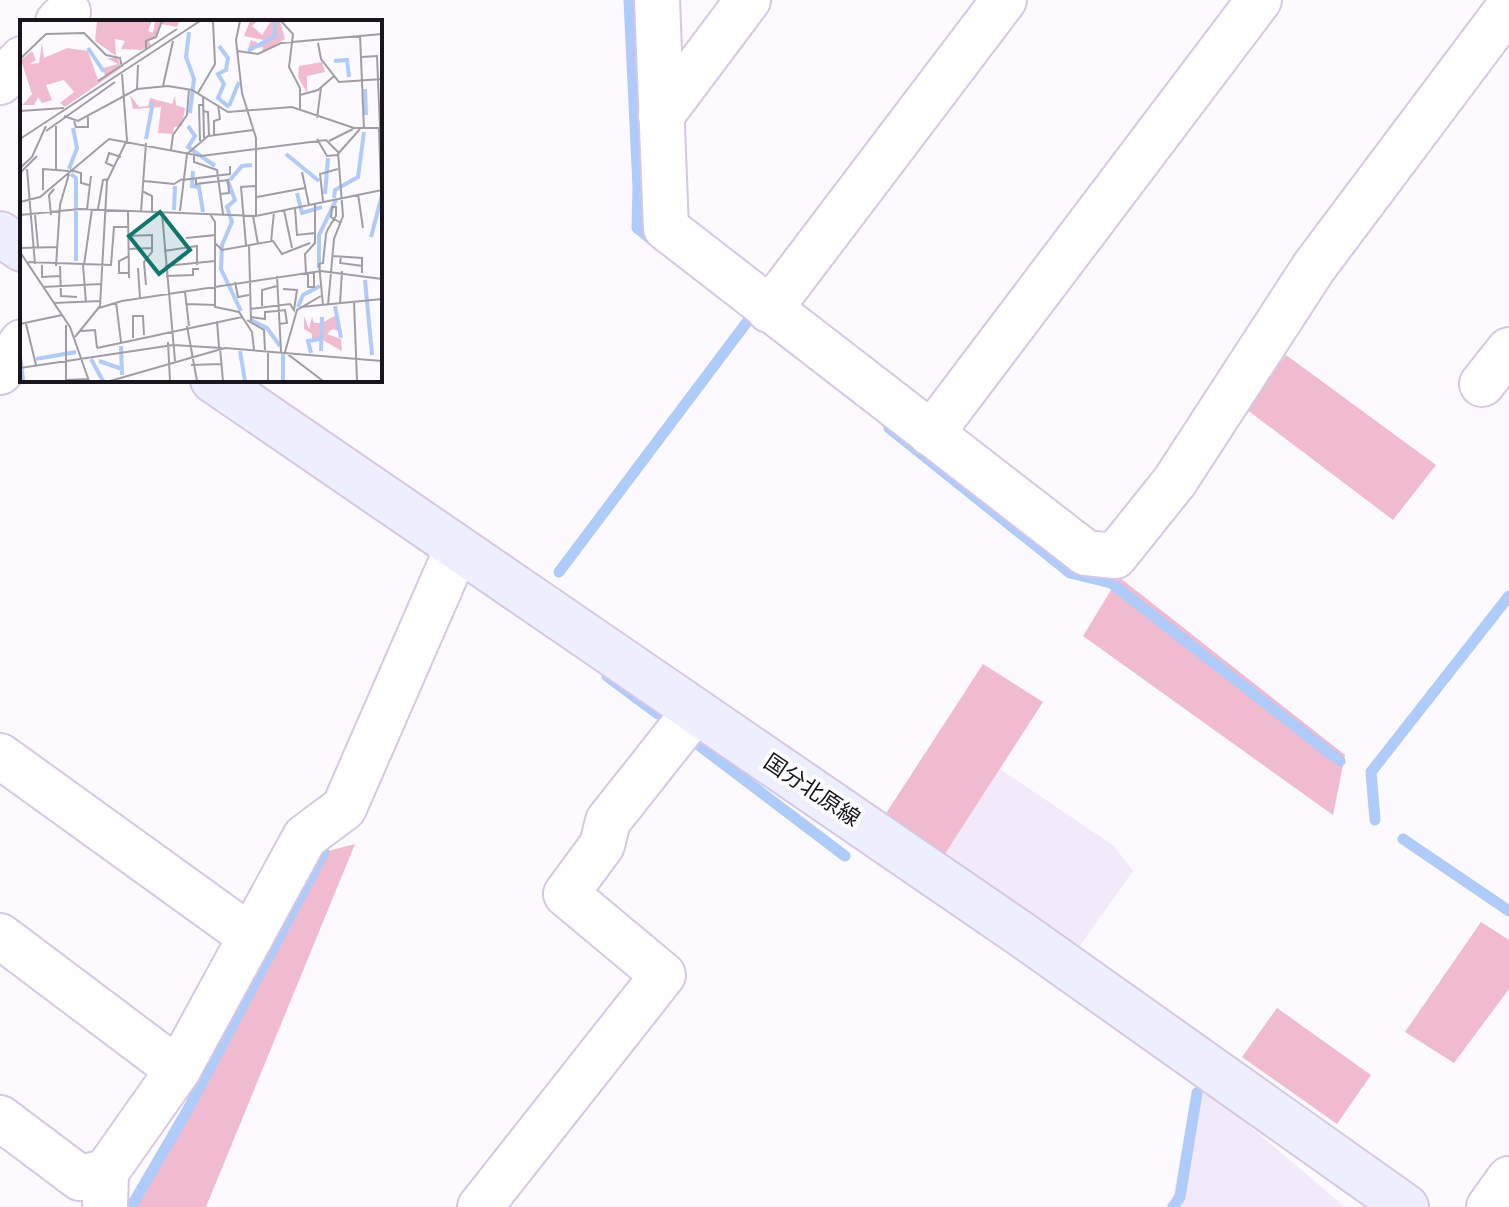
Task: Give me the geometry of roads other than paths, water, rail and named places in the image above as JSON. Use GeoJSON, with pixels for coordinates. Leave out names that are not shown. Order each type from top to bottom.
{"type":"FeatureCollection","features":[{"type":"Feature","properties":{"kind":"street"},"geometry":{"type":"LineString","coordinates":[[657,0],[666,228],[1086,553],[1115,556],[1175,481],[1314,267],[1509,7]]}},
{"type":"Feature","properties":{"kind":"street"},"geometry":{"type":"LineString","coordinates":[[661,116],[748,0]]}},
{"type":"Feature","properties":{"kind":"street"},"geometry":{"type":"LineString","coordinates":[[769,310],[1004,0]]}},
{"type":"Feature","properties":{"kind":"street"},"geometry":{"type":"LineString","coordinates":[[931,434],[1259,0]]}},
{"type":"Feature","properties":{"kind":"street"},"geometry":{"type":"LineString","coordinates":[[0,82],[20,61]]}},
{"type":"Feature","properties":{"kind":"street"},"geometry":{"type":"LineString","coordinates":[[0,234],[20,248]]}},
{"type":"Feature","properties":{"kind":"street"},"geometry":{"type":"LineString","coordinates":[[0,372],[20,345]]}},
{"type":"Feature","properties":{"kind":"street"},"geometry":{"type":"LineString","coordinates":[[1482,384],[1509,350]]}},
{"type":"Feature","properties":{"kind":"street","name":"国分北原線"},"geometry":{"type":"LineString","coordinates":[[216,382],[1021,934],[1406,1207]]}},
{"type":"Feature","properties":{"kind":"street"},"geometry":{"type":"LineString","coordinates":[[0,1118],[80,1178],[105,1190],[178,1070],[305,837],[344,808],[457,549]]}},
{"type":"Feature","properties":{"kind":"street"},"geometry":{"type":"LineString","coordinates":[[480,1207],[663,975],[566,894],[602,845],[608,821],[695,711]]}},
{"type":"Feature","properties":{"kind":"street"},"geometry":{"type":"LineString","coordinates":[[0,756],[251,937]]}},
{"type":"Feature","properties":{"kind":"street"},"geometry":{"type":"LineString","coordinates":[[0,936],[178,1070]]}},
{"type":"Feature","properties":{"kind":"street"},"geometry":{"type":"LineString","coordinates":[[1489,1207],[1509,1179]]}},
{"type":"Feature","properties":{"kind":"waterway"},"geometry":{"type":"LineString","coordinates":[[629,0],[638,187],[637,228],[657,244]]}},
{"type":"Feature","properties":{"kind":"waterway"},"geometry":{"type":"LineString","coordinates":[[559,572],[750,318]]}},
{"type":"Feature","properties":{"kind":"waterway"},"geometry":{"type":"LineString","coordinates":[[889,428],[1070,573],[1111,583],[1340,761]]}},
{"type":"Feature","properties":{"kind":"waterway"},"geometry":{"type":"LineString","coordinates":[[1375,820],[1371,772],[1509,596]]}},
{"type":"Feature","properties":{"kind":"waterway"},"geometry":{"type":"LineString","coordinates":[[607,676],[658,714]]}},
{"type":"Feature","properties":{"kind":"waterway"},"geometry":{"type":"LineString","coordinates":[[692,740],[845,856]]}},
{"type":"Feature","properties":{"kind":"waterway"},"geometry":{"type":"LineString","coordinates":[[1403,839],[1509,911]]}},
{"type":"Feature","properties":{"kind":"waterway"},"geometry":{"type":"LineString","coordinates":[[131,1207],[187,1111],[324,852]]}},
{"type":"Feature","properties":{"kind":"waterway"},"geometry":{"type":"LineString","coordinates":[[1173,1207],[1180,1197],[1197,1093]]}}]}
